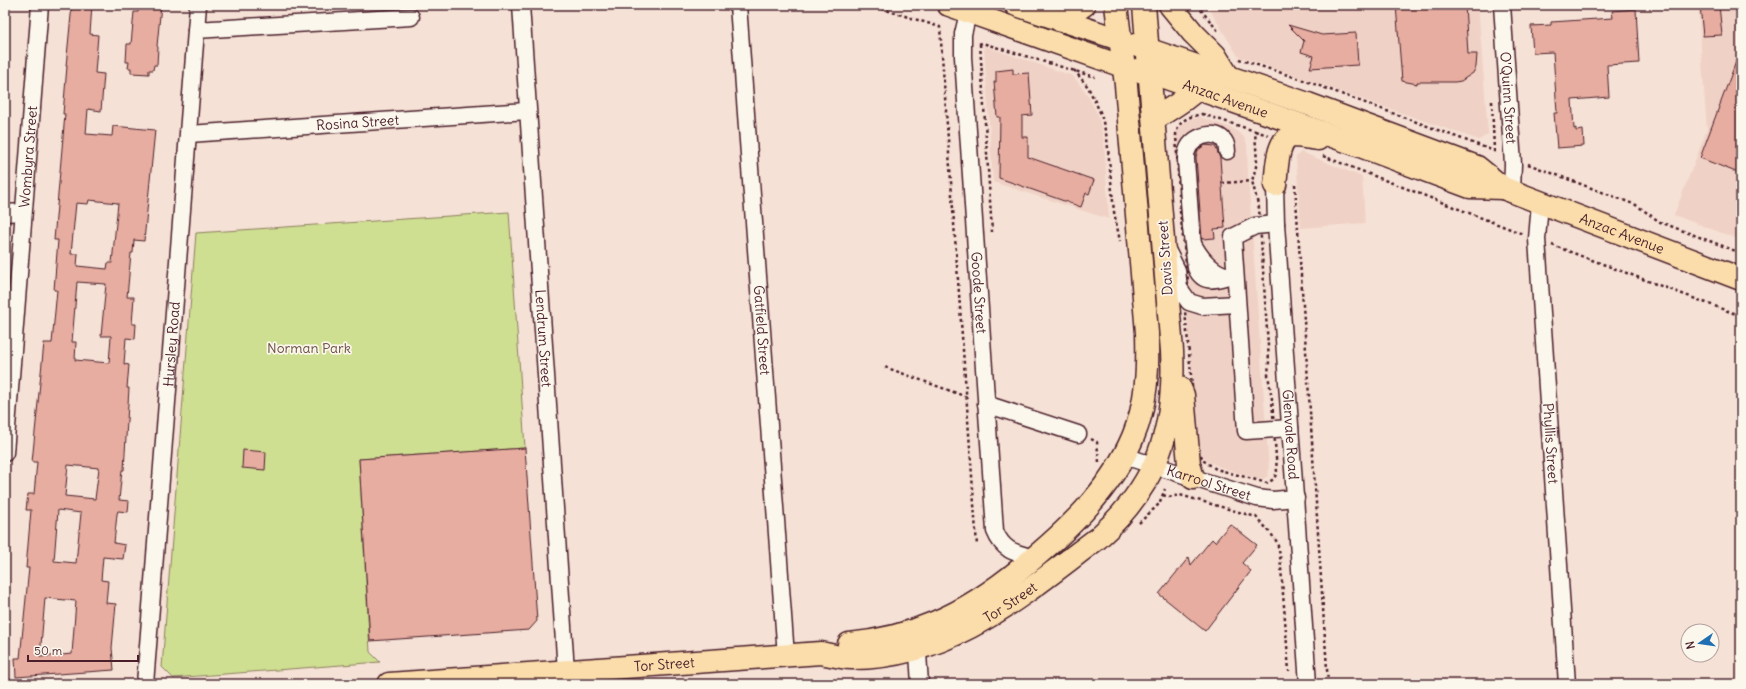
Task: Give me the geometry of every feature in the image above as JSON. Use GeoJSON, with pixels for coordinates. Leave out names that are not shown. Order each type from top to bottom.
{"type":"FeatureCollection","features":[{"type":"Feature","properties":{"kind":"highway"},"geometry":{"type":"LineString","coordinates":[[1061,21],[1084,5]]}},
{"type":"Feature","properties":{"kind":"highway","name":"Davis Street"},"geometry":{"type":"LineString","coordinates":[[1116,5],[1124,67],[1147,333],[1148,371],[1140,415],[1124,456]]}},
{"type":"Feature","properties":{"kind":"highway","name":"Davis Street"},"geometry":{"type":"LineString","coordinates":[[1144,5],[1173,374],[1172,401],[1168,426],[1154,465]]}},
{"type":"Feature","properties":{"kind":"highway"},"geometry":{"type":"LineString","coordinates":[[1170,5],[1193,33],[1215,55],[1233,68]]}},
{"type":"Feature","properties":{"kind":"highway","name":"Anzac Avenue"},"geometry":{"type":"LineString","coordinates":[[1121,40],[1148,49],[1233,68],[1308,104],[1477,167],[1508,190],[1741,279]]}},
{"type":"Feature","properties":{"kind":"highway","name":"Anzac Avenue"},"geometry":{"type":"LineString","coordinates":[[1124,67],[1150,73],[1197,89],[1355,144],[1470,187],[1508,190]]}},
{"type":"Feature","properties":{"kind":"highway"},"geometry":{"type":"LineString","coordinates":[[1154,119],[1169,108],[1186,100],[1197,89]]}},
{"type":"Feature","properties":{"kind":"highway"},"geometry":{"type":"LineString","coordinates":[[1275,185],[1279,152],[1284,141],[1292,136],[1355,144]]}},
{"type":"Feature","properties":{"kind":"highway"},"geometry":{"type":"LineString","coordinates":[[1173,374],[1183,395],[1189,464],[1193,478]]}},
{"type":"Feature","properties":{"kind":"highway","name":"Tor Street"},"geometry":{"type":"LineString","coordinates":[[917,639],[983,598],[1055,540],[1095,499],[1110,480],[1124,456]]}},
{"type":"Feature","properties":{"kind":"highway","name":"Tor Street"},"geometry":{"type":"LineString","coordinates":[[389,684],[821,653],[848,644],[891,637],[917,639],[964,631],[988,618],[1098,538],[1126,511],[1143,488],[1154,465]]}},
{"type":"Feature","properties":{"kind":"main road","name":"Anzac Avenue"},"geometry":{"type":"LineString","coordinates":[[1015,5],[1121,40]]}},
{"type":"Feature","properties":{"kind":"main road","name":"Anzac Avenue"},"geometry":{"type":"LineString","coordinates":[[962,7],[1124,67]]}},
{"type":"Feature","properties":{"kind":"street","name":"Wombyra Street"},"geometry":{"type":"LineString","coordinates":[[5,453],[40,5]]}},
{"type":"Feature","properties":{"kind":"street","name":"Hursley Road"},"geometry":{"type":"LineString","coordinates":[[145,684],[198,5]]}},
{"type":"Feature","properties":{"kind":"street","name":"Lendrum Street"},"geometry":{"type":"LineString","coordinates":[[521,5],[566,671]]}},
{"type":"Feature","properties":{"kind":"street","name":"Gatfield Street"},"geometry":{"type":"LineString","coordinates":[[738,5],[786,656]]}},
{"type":"Feature","properties":{"kind":"street","name":"O'Quinn Street"},"geometry":{"type":"LineString","coordinates":[[1502,5],[1513,158],[1508,190]]}},
{"type":"Feature","properties":{"kind":"street","name":"Goode Street"},"geometry":{"type":"LineString","coordinates":[[962,7],[963,57],[995,531],[999,540],[1010,550],[1034,558]]}},
{"type":"Feature","properties":{"kind":"street"},"geometry":{"type":"LineString","coordinates":[[196,30],[411,17]]}},
{"type":"Feature","properties":{"kind":"street","name":"Rosina Street"},"geometry":{"type":"LineString","coordinates":[[189,134],[527,111]]}},
{"type":"Feature","properties":{"kind":"street"},"geometry":{"type":"LineString","coordinates":[[1227,151],[1227,147],[1223,139],[1214,134],[1205,135],[1197,139],[1186,151],[1190,221],[1194,244],[1205,262],[1213,269],[1232,276]]}},
{"type":"Feature","properties":{"kind":"street","name":"Glenvale Road"},"geometry":{"type":"LineString","coordinates":[[1275,185],[1276,224],[1308,684]]}},
{"type":"Feature","properties":{"kind":"street","name":"Phyllis Street"},"geometry":{"type":"LineString","coordinates":[[1540,203],[1537,239],[1567,684]]}},
{"type":"Feature","properties":{"kind":"street"},"geometry":{"type":"LineString","coordinates":[[5,213],[23,212]]}},
{"type":"Feature","properties":{"kind":"street"},"geometry":{"type":"LineString","coordinates":[[1276,224],[1254,226],[1233,237],[1232,276],[1237,304],[1246,431],[1290,428]]}},
{"type":"Feature","properties":{"kind":"street"},"geometry":{"type":"LineString","coordinates":[[1164,246],[1177,270],[1179,288],[1189,302],[1202,306],[1237,304]]}},
{"type":"Feature","properties":{"kind":"street"},"geometry":{"type":"LineString","coordinates":[[986,404],[1078,434]]}},
{"type":"Feature","properties":{"kind":"street","name":"Karrool Street"},"geometry":{"type":"LineString","coordinates":[[1124,456],[1257,498],[1273,500],[1296,498]]}},
{"type":"Feature","properties":{"kind":"street"},"geometry":{"type":"LineString","coordinates":[[917,639],[920,684]]}},
{"type":"Feature","properties":{"kind":"path"},"geometry":{"type":"LineString","coordinates":[[870,5],[940,27],[977,546]]}},
{"type":"Feature","properties":{"kind":"path"},"geometry":{"type":"LineString","coordinates":[[1197,5],[1221,35]]}},
{"type":"Feature","properties":{"kind":"path"},"geometry":{"type":"LineString","coordinates":[[975,44],[980,44],[1098,78]]}},
{"type":"Feature","properties":{"kind":"path"},"geometry":{"type":"LineString","coordinates":[[980,44],[992,232]]}},
{"type":"Feature","properties":{"kind":"path"},"geometry":{"type":"LineString","coordinates":[[1233,68],[1309,82],[1636,205],[1660,222],[1741,253]]}},
{"type":"Feature","properties":{"kind":"path"},"geometry":{"type":"LineString","coordinates":[[1074,70],[1088,87],[1101,114],[1107,138],[1114,212],[1121,249]]}},
{"type":"Feature","properties":{"kind":"path"},"geometry":{"type":"LineString","coordinates":[[1254,131],[1284,141]]}},
{"type":"Feature","properties":{"kind":"path"},"geometry":{"type":"LineString","coordinates":[[1319,154],[1537,239],[1741,316]]}},
{"type":"Feature","properties":{"kind":"path"},"geometry":{"type":"LineString","coordinates":[[1222,183],[1252,181]]}},
{"type":"Feature","properties":{"kind":"path"},"geometry":{"type":"LineString","coordinates":[[1296,217],[1328,684]]}},
{"type":"Feature","properties":{"kind":"path"},"geometry":{"type":"LineString","coordinates":[[884,367],[986,404]]}},
{"type":"Feature","properties":{"kind":"path"},"geometry":{"type":"LineString","coordinates":[[1078,434],[1097,442],[1099,464]]}},
{"type":"Feature","properties":{"kind":"path"},"geometry":{"type":"LineString","coordinates":[[1158,493],[1169,497],[1180,495],[1256,517],[1269,530],[1277,542],[1280,554],[1289,671]]}},
{"type":"Feature","properties":{"kind":"shaded area"},"geometry":{"type":"Polygon","coordinates":[[[1207,5],[1478,5],[1488,134],[1479,140],[1238,56],[1207,5]]]}},
{"type":"Feature","properties":{"kind":"shaded area"},"geometry":{"type":"Polygon","coordinates":[[[1698,5],[1741,5],[1741,240],[1674,215],[1707,130],[1698,5]]]}},
{"type":"Feature","properties":{"kind":"shaded area"},"geometry":{"type":"Polygon","coordinates":[[[984,46],[1073,76],[1087,94],[1098,115],[1104,140],[1109,219],[993,182],[984,46]]]}},
{"type":"Feature","properties":{"kind":"shaded area"},"geometry":{"type":"Polygon","coordinates":[[[1200,117],[1232,128],[1243,136],[1247,144],[1248,177],[1269,470],[1268,476],[1263,479],[1257,479],[1207,461],[1199,450],[1196,438],[1187,315],[1183,231],[1180,219],[1174,135],[1180,125],[1188,120],[1200,117]]]}},
{"type":"Feature","properties":{"kind":"shaded area"},"geometry":{"type":"Polygon","coordinates":[[[1301,152],[1362,177],[1365,223],[1301,228],[1296,157],[1301,152]]]}},
{"type":"Feature","properties":{"kind":"green space","name":"Norman Park"},"geometry":{"type":"Polygon","coordinates":[[[509,212],[525,448],[359,459],[370,652],[380,662],[173,678],[162,667],[196,233],[509,212]]]}},
{"type":"Feature","properties":{"kind":"building"},"geometry":{"type":"Polygon","coordinates":[[[72,5],[92,5],[90,34],[98,35],[95,73],[104,74],[101,111],[88,109],[86,134],[112,136],[113,126],[155,130],[144,241],[134,240],[133,253],[131,253],[127,297],[134,297],[132,324],[136,324],[135,339],[126,338],[124,364],[129,365],[127,388],[129,388],[124,470],[122,470],[119,500],[129,501],[128,512],[118,511],[114,543],[125,545],[123,559],[103,557],[101,580],[108,581],[106,603],[116,604],[112,648],[114,670],[16,677],[15,658],[20,658],[29,568],[26,568],[31,510],[26,510],[28,494],[34,494],[37,462],[32,462],[44,343],[52,343],[57,290],[54,290],[58,240],[54,240],[65,114],[63,114],[72,5]],[[89,200],[88,204],[76,203],[71,254],[78,254],[77,266],[107,269],[108,263],[112,263],[118,203],[89,200]],[[77,282],[72,342],[76,342],[75,360],[109,363],[111,336],[101,336],[106,284],[77,282]],[[68,465],[65,496],[95,499],[99,468],[68,465]],[[58,510],[54,561],[76,563],[81,513],[58,510]],[[45,598],[40,657],[72,654],[76,601],[45,598]]]}},
{"type":"Feature","properties":{"kind":"building"},"geometry":{"type":"Polygon","coordinates":[[[139,5],[161,5],[157,46],[157,65],[154,65],[153,70],[149,70],[149,74],[131,73],[131,68],[128,68],[129,62],[126,62],[127,44],[131,44],[134,12],[138,12],[139,5]]]}},
{"type":"Feature","properties":{"kind":"building"},"geometry":{"type":"Polygon","coordinates":[[[1396,5],[1465,5],[1468,54],[1477,54],[1476,67],[1473,73],[1461,81],[1455,82],[1417,82],[1417,84],[1402,81],[1396,5]]]}},
{"type":"Feature","properties":{"kind":"building"},"geometry":{"type":"Polygon","coordinates":[[[1700,5],[1719,5],[1722,35],[1703,36],[1700,5]]]}},
{"type":"Feature","properties":{"kind":"building"},"geometry":{"type":"Polygon","coordinates":[[[1636,9],[1639,63],[1607,65],[1609,97],[1572,100],[1574,129],[1576,128],[1576,131],[1583,130],[1584,146],[1557,148],[1554,113],[1557,113],[1553,52],[1533,53],[1531,26],[1551,25],[1551,22],[1613,18],[1612,11],[1636,9]]]}},
{"type":"Feature","properties":{"kind":"building"},"geometry":{"type":"Polygon","coordinates":[[[1288,25],[1322,35],[1356,33],[1358,65],[1310,68],[1314,56],[1301,52],[1304,41],[1288,25]]]}},
{"type":"Feature","properties":{"kind":"building"},"geometry":{"type":"Polygon","coordinates":[[[1740,51],[1741,52],[1741,174],[1700,158],[1740,51]]]}},
{"type":"Feature","properties":{"kind":"building"},"geometry":{"type":"Polygon","coordinates":[[[1013,69],[1013,74],[1029,73],[1032,115],[1022,116],[1022,137],[1028,137],[1028,157],[1094,180],[1089,194],[1086,193],[1081,207],[999,178],[1000,117],[997,117],[994,82],[996,82],[996,71],[1013,69]]]}},
{"type":"Feature","properties":{"kind":"building"},"geometry":{"type":"Polygon","coordinates":[[[1205,145],[1215,146],[1220,158],[1225,228],[1214,229],[1215,238],[1202,239],[1196,157],[1198,150],[1205,145]]]}},
{"type":"Feature","properties":{"kind":"building"},"geometry":{"type":"Polygon","coordinates":[[[525,448],[537,621],[529,630],[370,641],[359,459],[525,448]]]}},
{"type":"Feature","properties":{"kind":"building"},"geometry":{"type":"Polygon","coordinates":[[[243,450],[266,452],[265,470],[242,468],[243,450]]]}},
{"type":"Feature","properties":{"kind":"building"},"geometry":{"type":"Polygon","coordinates":[[[1230,524],[1257,545],[1242,563],[1251,571],[1205,631],[1159,594],[1189,557],[1191,565],[1212,539],[1215,542],[1230,524]]]}}]}
